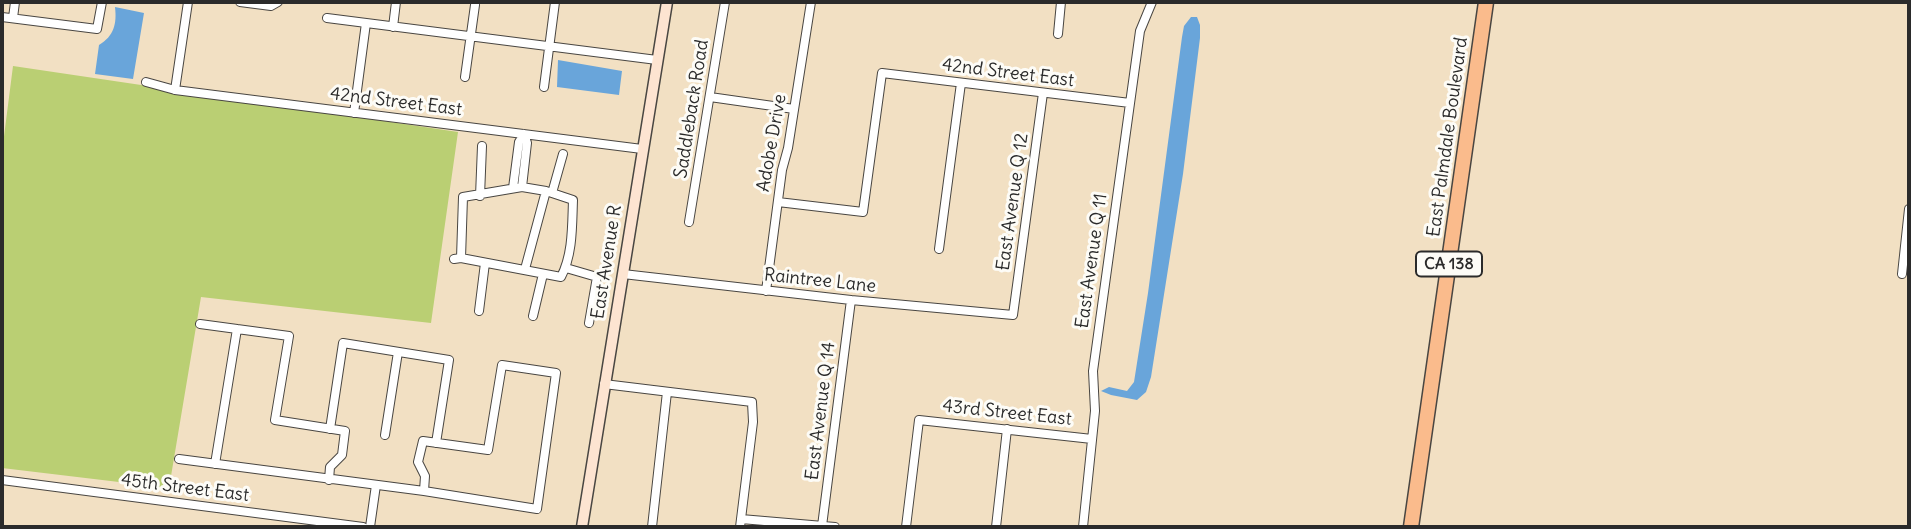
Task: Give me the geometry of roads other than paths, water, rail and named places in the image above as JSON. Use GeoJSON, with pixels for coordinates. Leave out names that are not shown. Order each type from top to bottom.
{"type":"FeatureCollection","features":[{"type":"Feature","properties":{"kind":"highway","name":"East Palmdale Boulevard"},"geometry":{"type":"LineString","coordinates":[[1411,527],[1486,2]]}},
{"type":"Feature","properties":{"kind":"main road","name":"East Avenue R"},"geometry":{"type":"LineString","coordinates":[[582,527],[667,2]]}},
{"type":"Feature","properties":{"kind":"street"},"geometry":{"type":"LineString","coordinates":[[13,18],[15,2]]}},
{"type":"Feature","properties":{"kind":"street"},"geometry":{"type":"LineString","coordinates":[[2,17],[97,29],[102,2]]}},
{"type":"Feature","properties":{"kind":"street"},"geometry":{"type":"LineString","coordinates":[[176,90],[188,2]]}},
{"type":"Feature","properties":{"kind":"street"},"geometry":{"type":"LineString","coordinates":[[240,2],[271,6],[278,2]]}},
{"type":"Feature","properties":{"kind":"street"},"geometry":{"type":"LineString","coordinates":[[393,27],[396,2]]}},
{"type":"Feature","properties":{"kind":"street"},"geometry":{"type":"LineString","coordinates":[[544,87],[555,2]]}},
{"type":"Feature","properties":{"kind":"street","name":"Saddleback Road"},"geometry":{"type":"LineString","coordinates":[[689,222],[725,2]]}},
{"type":"Feature","properties":{"kind":"street","name":"Adobe Drive"},"geometry":{"type":"LineString","coordinates":[[766,291],[811,2]]}},
{"type":"Feature","properties":{"kind":"street"},"geometry":{"type":"LineString","coordinates":[[1058,34],[1061,2]]}},
{"type":"Feature","properties":{"kind":"street","name":"East Avenue Q 11"},"geometry":{"type":"LineString","coordinates":[[1083,527],[1095,411],[1093,371],[1140,31],[1152,2]]}},
{"type":"Feature","properties":{"kind":"street"},"geometry":{"type":"LineString","coordinates":[[466,77],[475,5]]}},
{"type":"Feature","properties":{"kind":"street"},"geometry":{"type":"LineString","coordinates":[[327,18],[657,60]]}},
{"type":"Feature","properties":{"kind":"street"},"geometry":{"type":"LineString","coordinates":[[354,113],[366,23]]}},
{"type":"Feature","properties":{"kind":"street","name":"42nd Street East"},"geometry":{"type":"LineString","coordinates":[[778,202],[863,212],[882,74],[1130,103]]}},
{"type":"Feature","properties":{"kind":"street","name":"42nd Street East"},"geometry":{"type":"LineString","coordinates":[[146,82],[176,90],[642,149]]}},
{"type":"Feature","properties":{"kind":"street"},"geometry":{"type":"LineString","coordinates":[[939,249],[961,83]]}},
{"type":"Feature","properties":{"kind":"street","name":"East Avenue Q 12"},"geometry":{"type":"LineString","coordinates":[[1013,315],[1043,93]]}},
{"type":"Feature","properties":{"kind":"street"},"geometry":{"type":"LineString","coordinates":[[710,97],[794,109]]}},
{"type":"Feature","properties":{"kind":"street"},"geometry":{"type":"LineString","coordinates":[[517,187],[527,144],[524,134]]}},
{"type":"Feature","properties":{"kind":"street"},"geometry":{"type":"LineString","coordinates":[[480,196],[482,146]]}},
{"type":"Feature","properties":{"kind":"street"},"geometry":{"type":"LineString","coordinates":[[525,268],[563,154]]}},
{"type":"Feature","properties":{"kind":"street"},"geometry":{"type":"LineString","coordinates":[[517,187],[549,192],[573,200],[572,234],[566,268],[561,277],[525,268],[458,259],[463,197],[480,196],[517,187]]}},
{"type":"Feature","properties":{"kind":"street"},"geometry":{"type":"LineString","coordinates":[[1902,274],[1909,209]]}},
{"type":"Feature","properties":{"kind":"street"},"geometry":{"type":"LineString","coordinates":[[479,311],[485,263]]}},
{"type":"Feature","properties":{"kind":"street"},"geometry":{"type":"LineString","coordinates":[[566,268],[597,277],[589,323]]}},
{"type":"Feature","properties":{"kind":"street"},"geometry":{"type":"LineString","coordinates":[[533,316],[543,274]]}},
{"type":"Feature","properties":{"kind":"street","name":"Raintree Lane"},"geometry":{"type":"LineString","coordinates":[[623,274],[1013,315]]}},
{"type":"Feature","properties":{"kind":"street","name":"East Avenue Q 14"},"geometry":{"type":"LineString","coordinates":[[822,526],[852,300]]}},
{"type":"Feature","properties":{"kind":"street"},"geometry":{"type":"LineString","coordinates":[[200,324],[289,336],[275,420],[345,431],[342,455],[330,467],[329,480]]}},
{"type":"Feature","properties":{"kind":"street"},"geometry":{"type":"LineString","coordinates":[[215,464],[237,329]]}},
{"type":"Feature","properties":{"kind":"street"},"geometry":{"type":"LineString","coordinates":[[330,429],[343,343],[449,360],[436,443]]}},
{"type":"Feature","properties":{"kind":"street"},"geometry":{"type":"LineString","coordinates":[[385,435],[398,352]]}},
{"type":"Feature","properties":{"kind":"street"},"geometry":{"type":"LineString","coordinates":[[179,459],[424,491],[537,509],[556,373],[502,365],[488,450],[422,441],[418,462],[425,476],[424,491]]}},
{"type":"Feature","properties":{"kind":"street"},"geometry":{"type":"LineString","coordinates":[[604,384],[752,402],[753,422],[740,523],[835,527]]}},
{"type":"Feature","properties":{"kind":"street"},"geometry":{"type":"LineString","coordinates":[[652,527],[667,392]]}},
{"type":"Feature","properties":{"kind":"street","name":"43rd Street East"},"geometry":{"type":"LineString","coordinates":[[906,527],[919,420],[1092,439]]}},
{"type":"Feature","properties":{"kind":"street"},"geometry":{"type":"LineString","coordinates":[[996,527],[1007,429]]}},
{"type":"Feature","properties":{"kind":"street","name":"45th Street East"},"geometry":{"type":"LineString","coordinates":[[2,480],[328,525],[363,527]]}},
{"type":"Feature","properties":{"kind":"street"},"geometry":{"type":"LineString","coordinates":[[370,527],[376,485]]}},
{"type":"Feature","properties":{"kind":"water"},"geometry":{"type":"Polygon","coordinates":[[[115,7],[144,13],[133,79],[95,74],[99,45],[108,38],[113,29],[115,7]]]}},
{"type":"Feature","properties":{"kind":"water"},"geometry":{"type":"Polygon","coordinates":[[[1191,17],[1197,17],[1200,38],[1183,174],[1151,377],[1146,392],[1137,400],[1101,391],[1109,387],[1127,391],[1134,382],[1182,37],[1184,26],[1191,17]]]}},
{"type":"Feature","properties":{"kind":"water"},"geometry":{"type":"Polygon","coordinates":[[[558,60],[622,71],[619,95],[557,87],[558,60]]]}}]}
